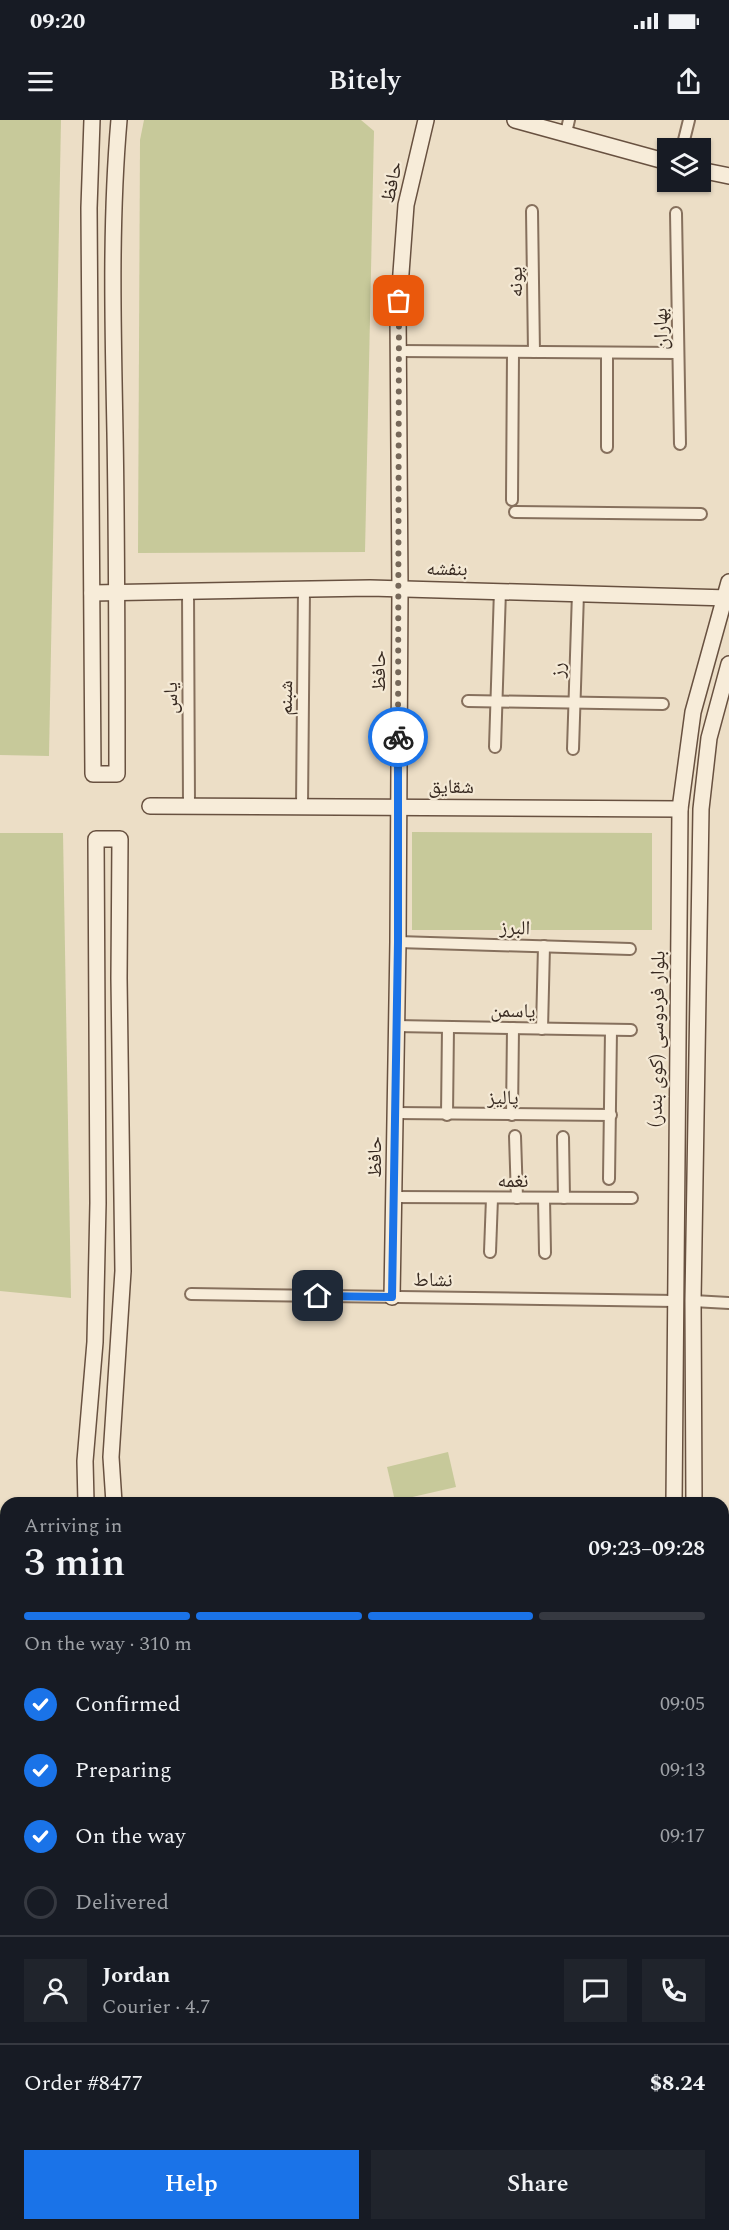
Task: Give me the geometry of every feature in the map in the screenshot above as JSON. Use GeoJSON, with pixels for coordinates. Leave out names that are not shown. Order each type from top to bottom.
{"type":"FeatureCollection","features":[{"type":"Feature","properties":{"kind":"street"},"geometry":{"type":"LineString","coordinates":[[92,120],[90,208],[93,774],[117,774],[113,301],[114,198],[119,120]]}},
{"type":"Feature","properties":{"kind":"street","name":"حافظ"},"geometry":{"type":"LineString","coordinates":[[392,1297],[398,942],[399,288],[406,205],[426,120]]}},
{"type":"Feature","properties":{"kind":"street"},"geometry":{"type":"LineString","coordinates":[[515,120],[567,126],[657,158]]}},
{"type":"Feature","properties":{"kind":"street"},"geometry":{"type":"LineString","coordinates":[[684,138],[688,120]]}},
{"type":"Feature","properties":{"kind":"street"},"geometry":{"type":"LineString","coordinates":[[711,172],[729,176]]}},
{"type":"Feature","properties":{"kind":"street","name":"پونه"},"geometry":{"type":"LineString","coordinates":[[532,211],[534,352]]}},
{"type":"Feature","properties":{"kind":"street","name":"بهاران"},"geometry":{"type":"LineString","coordinates":[[676,213],[680,444]]}},
{"type":"Feature","properties":{"kind":"street"},"geometry":{"type":"LineString","coordinates":[[399,351],[678,353]]}},
{"type":"Feature","properties":{"kind":"street"},"geometry":{"type":"LineString","coordinates":[[512,500],[513,352]]}},
{"type":"Feature","properties":{"kind":"street"},"geometry":{"type":"LineString","coordinates":[[607,352],[607,447]]}},
{"type":"Feature","properties":{"kind":"street"},"geometry":{"type":"LineString","coordinates":[[515,512],[701,514]]}},
{"type":"Feature","properties":{"kind":"street","name":"بلوار فردوسی (کوی بندر)"},"geometry":{"type":"LineString","coordinates":[[674,1497],[680,809],[693,712],[727,598],[729,582]]}},
{"type":"Feature","properties":{"kind":"street","name":"شبنم"},"geometry":{"type":"LineString","coordinates":[[302,806],[304,589]]}},
{"type":"Feature","properties":{"kind":"street","name":"بنفشه"},"geometry":{"type":"LineString","coordinates":[[92,593],[400,589],[727,598]]}},
{"type":"Feature","properties":{"kind":"street"},"geometry":{"type":"LineString","coordinates":[[495,747],[500,590]]}},
{"type":"Feature","properties":{"kind":"street","name":"یاس"},"geometry":{"type":"LineString","coordinates":[[188,591],[189,806]]}},
{"type":"Feature","properties":{"kind":"street","name":"رز"},"geometry":{"type":"LineString","coordinates":[[573,749],[578,593]]}},
{"type":"Feature","properties":{"kind":"street","name":"بلوار فردوسی (کوی بندر)"},"geometry":{"type":"LineString","coordinates":[[694,1497],[693,1301],[701,809],[709,738],[729,664]]}},
{"type":"Feature","properties":{"kind":"street"},"geometry":{"type":"LineString","coordinates":[[468,701],[663,704]]}},
{"type":"Feature","properties":{"kind":"street","name":"شقایق"},"geometry":{"type":"LineString","coordinates":[[150,806],[680,809]]}},
{"type":"Feature","properties":{"kind":"street"},"geometry":{"type":"LineString","coordinates":[[680,809],[701,809]]}},
{"type":"Feature","properties":{"kind":"street"},"geometry":{"type":"LineString","coordinates":[[86,1497],[85,1461],[94,1342],[98,1203],[96,839],[120,839],[123,1271],[111,1457],[114,1497]]}},
{"type":"Feature","properties":{"kind":"street","name":"البرز"},"geometry":{"type":"LineString","coordinates":[[398,942],[630,949]]}},
{"type":"Feature","properties":{"kind":"street"},"geometry":{"type":"LineString","coordinates":[[542,1029],[544,946]]}},
{"type":"Feature","properties":{"kind":"street","name":"یاسمن"},"geometry":{"type":"LineString","coordinates":[[395,1026],[631,1030]]}},
{"type":"Feature","properties":{"kind":"street"},"geometry":{"type":"LineString","coordinates":[[447,1114],[448,1027]]}},
{"type":"Feature","properties":{"kind":"street"},"geometry":{"type":"LineString","coordinates":[[512,1115],[513,1028]]}},
{"type":"Feature","properties":{"kind":"street"},"geometry":{"type":"LineString","coordinates":[[609,1179],[611,1030]]}},
{"type":"Feature","properties":{"kind":"street"},"geometry":{"type":"LineString","coordinates":[[97,1049],[120,1051]]}},
{"type":"Feature","properties":{"kind":"street"},"geometry":{"type":"LineString","coordinates":[[677,1060],[696,1061]]}},
{"type":"Feature","properties":{"kind":"street","name":"پالیز"},"geometry":{"type":"LineString","coordinates":[[395,1113],[611,1115]]}},
{"type":"Feature","properties":{"kind":"street"},"geometry":{"type":"LineString","coordinates":[[515,1136],[516,1198]]}},
{"type":"Feature","properties":{"kind":"street"},"geometry":{"type":"LineString","coordinates":[[563,1137],[564,1198]]}},
{"type":"Feature","properties":{"kind":"street","name":"نغمه"},"geometry":{"type":"LineString","coordinates":[[394,1197],[632,1198]]}},
{"type":"Feature","properties":{"kind":"street"},"geometry":{"type":"LineString","coordinates":[[490,1252],[492,1198]]}},
{"type":"Feature","properties":{"kind":"street"},"geometry":{"type":"LineString","coordinates":[[544,1198],[545,1254]]}},
{"type":"Feature","properties":{"kind":"street","name":"نشاط"},"geometry":{"type":"LineString","coordinates":[[191,1294],[675,1301]]}},
{"type":"Feature","properties":{"kind":"street"},"geometry":{"type":"LineString","coordinates":[[675,1301],[729,1303]]}},
{"type":"Feature","properties":{"kind":"green space"},"geometry":{"type":"Polygon","coordinates":[[[0,120],[61,120],[49,756],[0,755],[0,120]]]}},
{"type":"Feature","properties":{"kind":"green space"},"geometry":{"type":"Polygon","coordinates":[[[144,120],[361,120],[374,131],[365,552],[138,553],[140,140],[144,120]]]}},
{"type":"Feature","properties":{"kind":"green space"},"geometry":{"type":"Polygon","coordinates":[[[412,832],[652,833],[652,930],[412,930],[412,832]]]}},
{"type":"Feature","properties":{"kind":"green space"},"geometry":{"type":"Polygon","coordinates":[[[0,833],[63,833],[71,1298],[0,1291],[0,833]]]}},
{"type":"Feature","properties":{"kind":"green space"},"geometry":{"type":"Polygon","coordinates":[[[448,1452],[456,1487],[412,1497],[394,1497],[387,1467],[448,1452]]]}},
{"type":"Feature","properties":{"kind":"way so far"},"geometry":{"type":"LineString","coordinates":[[398,737],[399,301]]}},
{"type":"Feature","properties":{"kind":"route"},"geometry":{"type":"LineString","coordinates":[[318,1296],[392,1297],[398,942],[398,737]]}}]}
